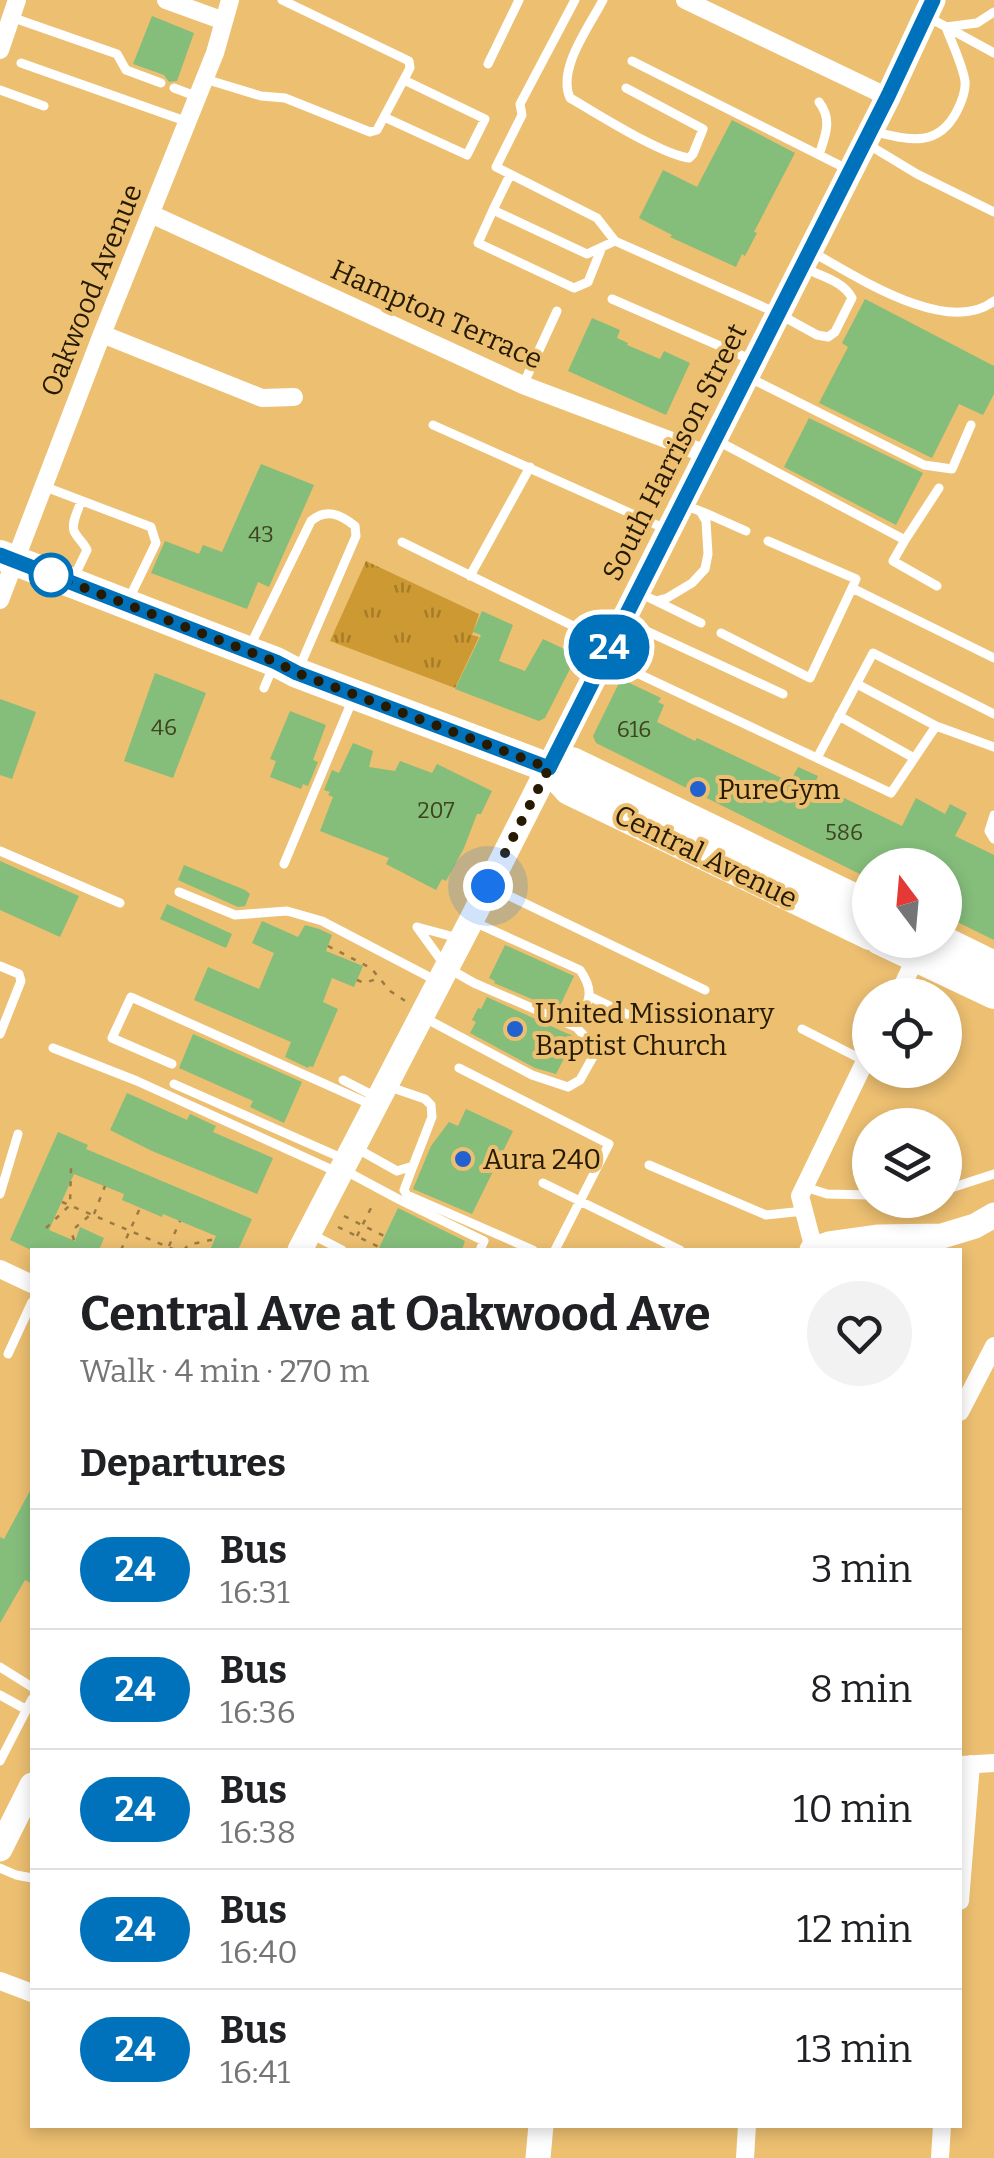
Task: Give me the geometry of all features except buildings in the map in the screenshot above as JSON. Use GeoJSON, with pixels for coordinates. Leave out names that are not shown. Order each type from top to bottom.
{"type":"FeatureCollection","features":[{"type":"Feature","properties":{"kind":"main road","name":"South Harrison Street"},"geometry":{"type":"LineString","coordinates":[[305,1242],[380,1097],[417,1010],[443,975],[623,620],[646,596],[668,530],[691,507],[710,447],[777,313],[811,258],[850,170],[870,141],[888,96],[935,14]]}},
{"type":"Feature","properties":{"kind":"main road","name":"Central Avenue"},"geometry":{"type":"LineString","coordinates":[[5,561],[127,604],[271,668],[549,768],[568,790],[852,926]]}},
{"type":"Feature","properties":{"kind":"main road","name":"Central Avenue"},"geometry":{"type":"LineString","coordinates":[[549,768],[572,762],[852,897]]}},
{"type":"Feature","properties":{"kind":"main road"},"geometry":{"type":"LineString","coordinates":[[942,958],[994,994]]}},
{"type":"Feature","properties":{"kind":"main road"},"geometry":{"type":"LineString","coordinates":[[962,958],[994,966]]}},
{"type":"Feature","properties":{"kind":"main road"},"geometry":{"type":"LineString","coordinates":[[818,1248],[879,1237],[942,1236],[975,1226],[994,1214]]}},
{"type":"Feature","properties":{"kind":"main road"},"geometry":{"type":"LineString","coordinates":[[0,1850],[30,1788]]}},
{"type":"Feature","properties":{"kind":"main road"},"geometry":{"type":"LineString","coordinates":[[538,2158],[541,2128]]}},
{"type":"Feature","properties":{"kind":"street"},"geometry":{"type":"LineString","coordinates":[[166,0],[224,21]]}},
{"type":"Feature","properties":{"kind":"street","name":"Oakwood Avenue"},"geometry":{"type":"LineString","coordinates":[[0,600],[5,561],[43,486],[215,53],[230,0]]}},
{"type":"Feature","properties":{"kind":"street"},"geometry":{"type":"LineString","coordinates":[[685,0],[888,96]]}},
{"type":"Feature","properties":{"kind":"street"},"geometry":{"type":"LineString","coordinates":[[0,50],[14,8]]}},
{"type":"Feature","properties":{"kind":"street","name":"Hampton Terrace"},"geometry":{"type":"LineString","coordinates":[[151,214],[523,385],[710,447]]}},
{"type":"Feature","properties":{"kind":"street"},"geometry":{"type":"LineString","coordinates":[[102,334],[262,398],[294,397]]}},
{"type":"Feature","properties":{"kind":"street"},"geometry":{"type":"LineString","coordinates":[[813,1248],[800,1196],[853,1088]]}},
{"type":"Feature","properties":{"kind":"street"},"geometry":{"type":"LineString","coordinates":[[0,1269],[30,1283]]}},
{"type":"Feature","properties":{"kind":"street"},"geometry":{"type":"LineString","coordinates":[[962,1408],[994,1346]]}},
{"type":"Feature","properties":{"kind":"street"},"geometry":{"type":"LineString","coordinates":[[962,1847],[965,1765],[994,1763]]}},
{"type":"Feature","properties":{"kind":"street"},"geometry":{"type":"LineString","coordinates":[[0,1981],[30,1992]]}},
{"type":"Feature","properties":{"kind":"street"},"geometry":{"type":"LineString","coordinates":[[745,2158],[747,2128]]}},
{"type":"Feature","properties":{"kind":"street"},"geometry":{"type":"LineString","coordinates":[[940,2158],[942,2128]]}},
{"type":"Feature","properties":{"kind":"lane"},"geometry":{"type":"LineString","coordinates":[[174,88],[286,98],[370,132],[377,130],[410,68],[409,61],[282,0]]}},
{"type":"Feature","properties":{"kind":"lane"},"geometry":{"type":"LineString","coordinates":[[488,64],[519,0]]}},
{"type":"Feature","properties":{"kind":"lane"},"geometry":{"type":"LineString","coordinates":[[575,0],[520,104],[522,115],[496,168],[597,218],[615,241],[828,338],[852,298],[811,258]]}},
{"type":"Feature","properties":{"kind":"lane"},"geometry":{"type":"LineString","coordinates":[[602,0],[567,68],[565,88],[570,98],[655,145],[689,158],[703,130],[626,88]]}},
{"type":"Feature","properties":{"kind":"lane"},"geometry":{"type":"LineString","coordinates":[[14,8],[116,54],[126,70],[161,83]]}},
{"type":"Feature","properties":{"kind":"lane"},"geometry":{"type":"LineString","coordinates":[[935,14],[977,23],[994,12]]}},
{"type":"Feature","properties":{"kind":"lane"},"geometry":{"type":"LineString","coordinates":[[935,14],[994,53]]}},
{"type":"Feature","properties":{"kind":"lane"},"geometry":{"type":"LineString","coordinates":[[870,141],[932,137],[950,124],[960,106],[966,84],[935,14]]}},
{"type":"Feature","properties":{"kind":"lane"},"geometry":{"type":"LineString","coordinates":[[632,61],[850,170]]}},
{"type":"Feature","properties":{"kind":"lane"},"geometry":{"type":"LineString","coordinates":[[21,63],[188,122]]}},
{"type":"Feature","properties":{"kind":"lane"},"geometry":{"type":"LineString","coordinates":[[384,116],[467,155],[485,119],[404,80]]}},
{"type":"Feature","properties":{"kind":"lane"},"geometry":{"type":"LineString","coordinates":[[0,90],[44,106]]}},
{"type":"Feature","properties":{"kind":"lane"},"geometry":{"type":"LineString","coordinates":[[819,102],[828,117],[828,127],[819,155]]}},
{"type":"Feature","properties":{"kind":"lane"},"geometry":{"type":"LineString","coordinates":[[870,141],[918,174],[994,212]]}},
{"type":"Feature","properties":{"kind":"lane"},"geometry":{"type":"LineString","coordinates":[[510,174],[478,243],[574,288],[588,282],[602,247]]}},
{"type":"Feature","properties":{"kind":"lane"},"geometry":{"type":"LineString","coordinates":[[493,210],[587,254],[615,241]]}},
{"type":"Feature","properties":{"kind":"lane"},"geometry":{"type":"LineString","coordinates":[[811,258],[900,299],[957,314],[977,311],[994,301]]}},
{"type":"Feature","properties":{"kind":"lane"},"geometry":{"type":"LineString","coordinates":[[612,299],[750,368],[924,465],[952,469],[971,425]]}},
{"type":"Feature","properties":{"kind":"lane"},"geometry":{"type":"LineString","coordinates":[[523,385],[557,311]]}},
{"type":"Feature","properties":{"kind":"lane"},"geometry":{"type":"LineString","coordinates":[[433,425],[668,530]]}},
{"type":"Feature","properties":{"kind":"lane"},"geometry":{"type":"LineString","coordinates":[[710,447],[905,540]]}},
{"type":"Feature","properties":{"kind":"lane"},"geometry":{"type":"LineString","coordinates":[[470,576],[530,467]]}},
{"type":"Feature","properties":{"kind":"lane"},"geometry":{"type":"LineString","coordinates":[[43,486],[151,527],[156,543],[127,604]]}},
{"type":"Feature","properties":{"kind":"lane"},"geometry":{"type":"LineString","coordinates":[[937,586],[893,561],[939,488]]}},
{"type":"Feature","properties":{"kind":"lane"},"geometry":{"type":"LineString","coordinates":[[71,583],[86,550],[74,532],[73,523],[82,501]]}},
{"type":"Feature","properties":{"kind":"lane"},"geometry":{"type":"LineString","coordinates":[[691,507],[746,531]]}},
{"type":"Feature","properties":{"kind":"lane"},"geometry":{"type":"LineString","coordinates":[[646,596],[667,598],[705,570],[706,521],[691,507]]}},
{"type":"Feature","properties":{"kind":"lane"},"geometry":{"type":"LineString","coordinates":[[326,512],[346,518],[355,526],[356,536],[271,668],[311,522],[326,512]]}},
{"type":"Feature","properties":{"kind":"lane"},"geometry":{"type":"LineString","coordinates":[[721,634],[810,678],[856,579],[768,541]]}},
{"type":"Feature","properties":{"kind":"lane"},"geometry":{"type":"LineString","coordinates":[[402,542],[817,758],[891,792],[936,726]]}},
{"type":"Feature","properties":{"kind":"lane"},"geometry":{"type":"LineString","coordinates":[[852,588],[994,658]]}},
{"type":"Feature","properties":{"kind":"lane"},"geometry":{"type":"LineString","coordinates":[[646,596],[701,623]]}},
{"type":"Feature","properties":{"kind":"lane"},"geometry":{"type":"LineString","coordinates":[[623,620],[784,694]]}},
{"type":"Feature","properties":{"kind":"lane"},"geometry":{"type":"LineString","coordinates":[[817,758],[873,653],[994,714]]}},
{"type":"Feature","properties":{"kind":"lane"},"geometry":{"type":"LineString","coordinates":[[856,684],[936,726],[994,748]]}},
{"type":"Feature","properties":{"kind":"lane"},"geometry":{"type":"LineString","coordinates":[[284,864],[354,695]]}},
{"type":"Feature","properties":{"kind":"lane"},"geometry":{"type":"LineString","coordinates":[[839,716],[914,758]]}},
{"type":"Feature","properties":{"kind":"lane"},"geometry":{"type":"LineString","coordinates":[[994,815],[989,831],[994,839]]}},
{"type":"Feature","properties":{"kind":"lane"},"geometry":{"type":"LineString","coordinates":[[0,851],[120,903]]}},
{"type":"Feature","properties":{"kind":"lane"},"geometry":{"type":"LineString","coordinates":[[488,886],[705,990]]}},
{"type":"Feature","properties":{"kind":"lane"},"geometry":{"type":"LineString","coordinates":[[180,892],[235,915],[287,911],[322,921],[443,975],[474,983],[576,1027],[591,1042],[594,1055],[580,1080],[568,1088],[532,1075],[417,1010]]}},
{"type":"Feature","properties":{"kind":"lane"},"geometry":{"type":"LineString","coordinates":[[443,975],[417,927],[466,930],[580,970],[591,997],[576,1027]]}},
{"type":"Feature","properties":{"kind":"lane"},"geometry":{"type":"LineString","coordinates":[[0,966],[19,974],[21,981],[0,1034]]}},
{"type":"Feature","properties":{"kind":"lane"},"geometry":{"type":"LineString","coordinates":[[172,1064],[112,1038],[132,997],[380,1097],[425,1098],[432,1105],[432,1117],[404,1190],[407,1195],[527,1248]]}},
{"type":"Feature","properties":{"kind":"lane"},"geometry":{"type":"LineString","coordinates":[[591,997],[635,1018]]}},
{"type":"Feature","properties":{"kind":"lane"},"geometry":{"type":"LineString","coordinates":[[802,1029],[852,1049]]}},
{"type":"Feature","properties":{"kind":"lane"},"geometry":{"type":"LineString","coordinates":[[53,1048],[345,1162],[397,1171],[413,1166]]}},
{"type":"Feature","properties":{"kind":"lane"},"geometry":{"type":"LineString","coordinates":[[459,1068],[608,1144],[556,1248]]}},
{"type":"Feature","properties":{"kind":"lane"},"geometry":{"type":"LineString","coordinates":[[343,1080],[380,1097]]}},
{"type":"Feature","properties":{"kind":"lane"},"geometry":{"type":"LineString","coordinates":[[174,1084],[345,1162],[380,1190],[484,1240],[481,1248]]}},
{"type":"Feature","properties":{"kind":"lane"},"geometry":{"type":"LineString","coordinates":[[0,1194],[18,1134]]}},
{"type":"Feature","properties":{"kind":"lane"},"geometry":{"type":"LineString","coordinates":[[649,1164],[766,1215],[804,1210]]}},
{"type":"Feature","properties":{"kind":"lane"},"geometry":{"type":"LineString","coordinates":[[962,1184],[994,1174]]}},
{"type":"Feature","properties":{"kind":"lane"},"geometry":{"type":"LineString","coordinates":[[544,1182],[676,1248]]}},
{"type":"Feature","properties":{"kind":"lane"},"geometry":{"type":"LineString","coordinates":[[805,1187],[828,1194],[852,1195]]}},
{"type":"Feature","properties":{"kind":"lane"},"geometry":{"type":"LineString","coordinates":[[305,1242],[333,1248]]}},
{"type":"Feature","properties":{"kind":"lane"},"geometry":{"type":"LineString","coordinates":[[8,1354],[30,1306]]}},
{"type":"Feature","properties":{"kind":"lane"},"geometry":{"type":"LineString","coordinates":[[0,1667],[30,1686]]}},
{"type":"Feature","properties":{"kind":"lane"},"geometry":{"type":"LineString","coordinates":[[0,1694],[26,1710]]}},
{"type":"Feature","properties":{"kind":"lane"},"geometry":{"type":"LineString","coordinates":[[0,1761],[30,1703]]}},
{"type":"Feature","properties":{"kind":"lane"},"geometry":{"type":"LineString","coordinates":[[0,1868],[30,1878]]}},
{"type":"Feature","properties":{"kind":"path"},"geometry":{"type":"LineString","coordinates":[[328,946],[372,968],[398,998],[417,1010]]}},
{"type":"Feature","properties":{"kind":"path"},"geometry":{"type":"LineString","coordinates":[[357,980],[364,983],[381,978]]}},
{"type":"Feature","properties":{"kind":"path"},"geometry":{"type":"LineString","coordinates":[[46,1228],[70,1205],[71,1168]]}},
{"type":"Feature","properties":{"kind":"path"},"geometry":{"type":"LineString","coordinates":[[74,1240],[76,1227],[92,1215],[106,1186]]}},
{"type":"Feature","properties":{"kind":"path"},"geometry":{"type":"LineString","coordinates":[[357,1236],[380,1190]]}},
{"type":"Feature","properties":{"kind":"path"},"geometry":{"type":"LineString","coordinates":[[62,1202],[169,1248],[180,1221]]}},
{"type":"Feature","properties":{"kind":"path"},"geometry":{"type":"LineString","coordinates":[[122,1248],[140,1208]]}},
{"type":"Feature","properties":{"kind":"path"},"geometry":{"type":"LineString","coordinates":[[342,1215],[384,1236]]}},
{"type":"Feature","properties":{"kind":"path"},"geometry":{"type":"LineString","coordinates":[[336,1227],[379,1247]]}},
{"type":"Feature","properties":{"kind":"path"},"geometry":{"type":"LineString","coordinates":[[185,1248],[215,1238]]}},
{"type":"Feature","properties":{"kind":"green space"},"geometry":{"type":"Polygon","coordinates":[[[366,561],[479,614],[472,635],[479,637],[455,688],[330,641],[366,561]]]}},
{"type":"Feature","properties":{"kind":"bus line","name":"24"},"geometry":{"type":"LineString","coordinates":[[0,555],[549,768],[933,0]]}},
{"type":"Feature","properties":{"kind":"place","name":"PureGym"},"geometry":{"type":"Point","coordinates":[698,789]}},
{"type":"Feature","properties":{"kind":"place","name":"United Missionary Baptist Church"},"geometry":{"type":"Point","coordinates":[515,1029]}},
{"type":"Feature","properties":{"kind":"place","name":"Aura 240"},"geometry":{"type":"Point","coordinates":[463,1159]}},
{"type":"Feature","properties":{"kind":"route"},"geometry":{"type":"LineString","coordinates":[[51,575],[549,768],[488,886]]}}]}
